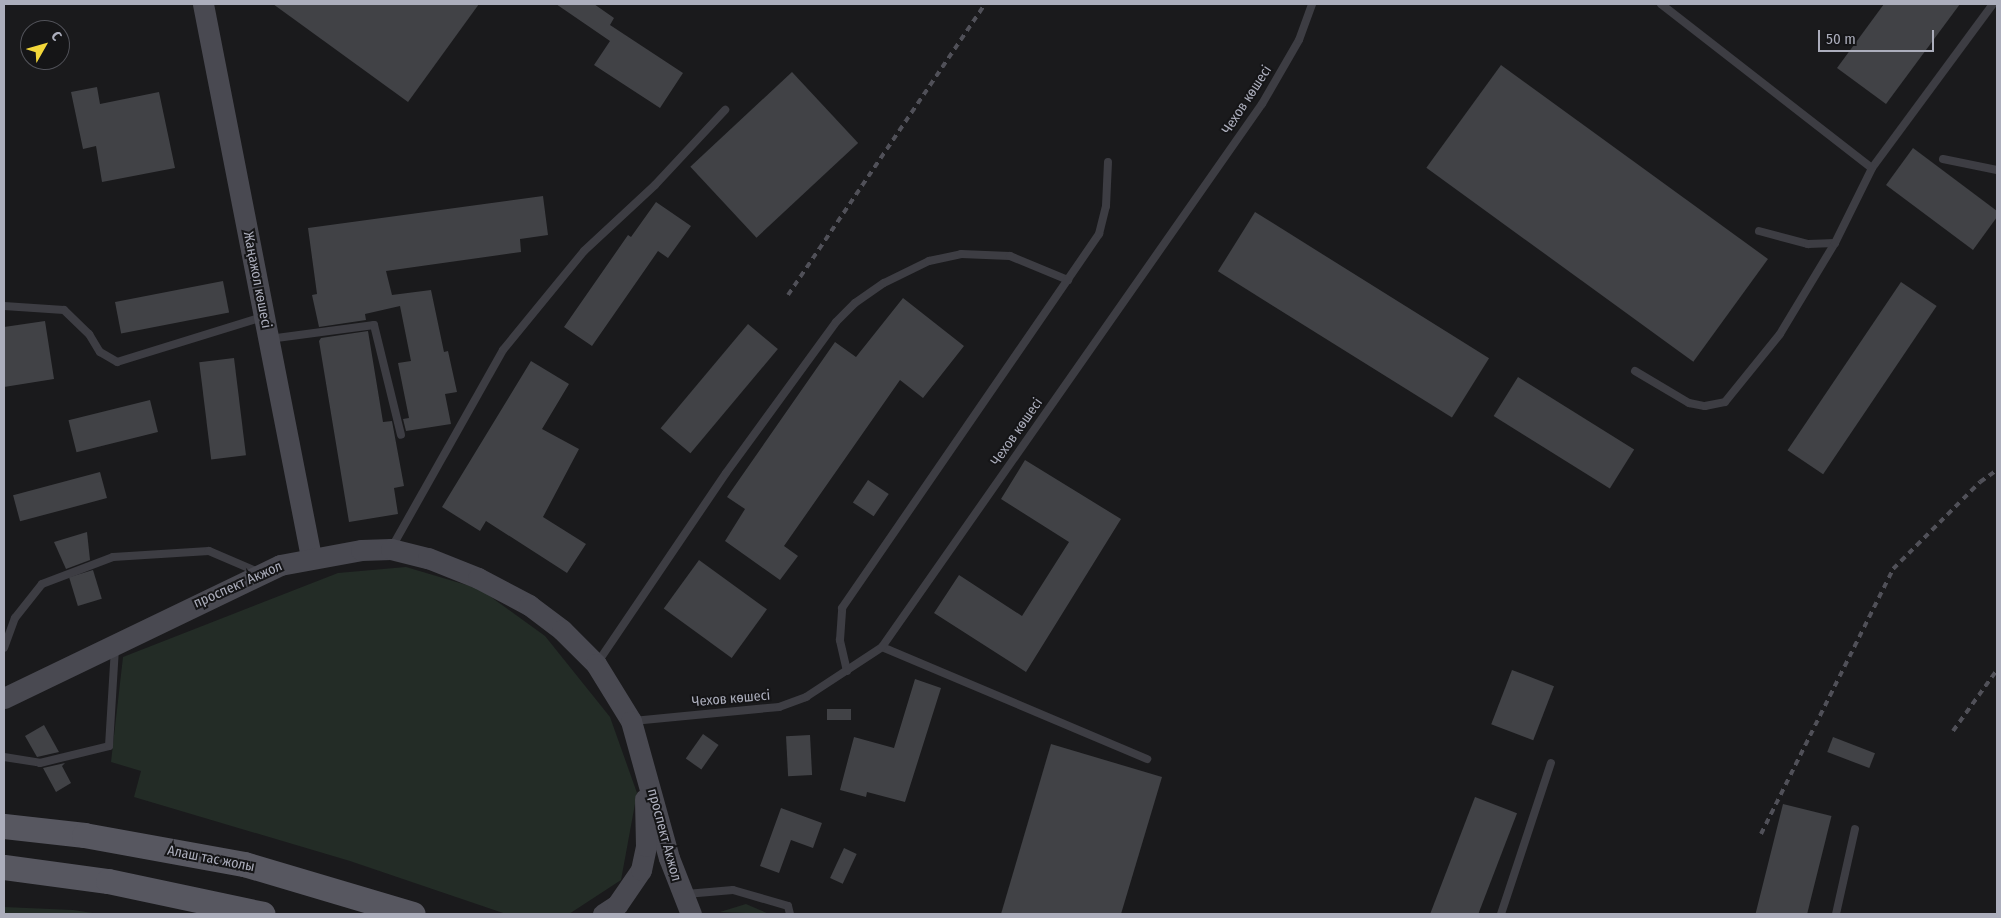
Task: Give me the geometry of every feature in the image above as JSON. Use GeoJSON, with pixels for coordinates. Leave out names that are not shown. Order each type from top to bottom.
{"type":"FeatureCollection","features":[{"type":"Feature","properties":{"kind":"main road","name":"Жаңажол көшесі"},"geometry":{"type":"LineString","coordinates":[[203,4],[311,557]]}},
{"type":"Feature","properties":{"kind":"main road","name":"проспект Акжол"},"geometry":{"type":"LineString","coordinates":[[4,698],[260,573],[311,557],[391,549],[428,558],[470,574],[529,605],[562,630],[596,664],[631,721],[681,894],[691,914]]}},
{"type":"Feature","properties":{"kind":"main road","name":"проспект Акжол"},"geometry":{"type":"LineString","coordinates":[[603,914],[617,905],[640,870],[646,846],[647,820],[642,754]]}},
{"type":"Feature","properties":{"kind":"main road","name":"Алаш тас жолы"},"geometry":{"type":"LineString","coordinates":[[4,826],[84,835],[244,864],[413,914]]}},
{"type":"Feature","properties":{"kind":"main road"},"geometry":{"type":"LineString","coordinates":[[4,867],[108,881],[263,914]]}},
{"type":"Feature","properties":{"kind":"lane","name":"Чехов көшесі"},"geometry":{"type":"LineString","coordinates":[[631,721],[779,707],[806,697],[882,647],[1262,104],[1299,40],[1312,4]]}},
{"type":"Feature","properties":{"kind":"lane"},"geometry":{"type":"LineString","coordinates":[[1661,4],[1872,168]]}},
{"type":"Feature","properties":{"kind":"lane"},"geometry":{"type":"LineString","coordinates":[[1635,371],[1689,403],[1705,406],[1725,402],[1780,334],[1836,243],[1872,168],[1993,4]]}},
{"type":"Feature","properties":{"kind":"lane"},"geometry":{"type":"LineString","coordinates":[[391,549],[504,350],[584,251],[655,185],[725,110]]}},
{"type":"Feature","properties":{"kind":"lane"},"geometry":{"type":"LineString","coordinates":[[1943,159],[1997,170]]}},
{"type":"Feature","properties":{"kind":"lane"},"geometry":{"type":"LineString","coordinates":[[847,671],[840,640],[842,608],[1099,234],[1106,206],[1108,162]]}},
{"type":"Feature","properties":{"kind":"lane"},"geometry":{"type":"LineString","coordinates":[[1759,231],[1808,244],[1836,243]]}},
{"type":"Feature","properties":{"kind":"lane"},"geometry":{"type":"LineString","coordinates":[[596,664],[726,473],[836,322],[855,303],[884,283],[928,261],[961,254],[1010,256],[1068,280]]}},
{"type":"Feature","properties":{"kind":"lane"},"geometry":{"type":"LineString","coordinates":[[4,306],[64,310],[89,334],[100,352],[117,362],[264,316]]}},
{"type":"Feature","properties":{"kind":"lane"},"geometry":{"type":"LineString","coordinates":[[269,339],[374,324],[401,435]]}},
{"type":"Feature","properties":{"kind":"lane"},"geometry":{"type":"LineString","coordinates":[[4,648],[15,618],[42,584],[113,557],[209,551],[260,573]]}},
{"type":"Feature","properties":{"kind":"lane"},"geometry":{"type":"LineString","coordinates":[[4,757],[40,763],[109,746],[115,644]]}},
{"type":"Feature","properties":{"kind":"lane"},"geometry":{"type":"LineString","coordinates":[[882,647],[1147,760]]}},
{"type":"Feature","properties":{"kind":"lane"},"geometry":{"type":"LineString","coordinates":[[1501,914],[1551,763]]}},
{"type":"Feature","properties":{"kind":"lane"},"geometry":{"type":"LineString","coordinates":[[1836,914],[1855,829]]}},
{"type":"Feature","properties":{"kind":"lane"},"geometry":{"type":"LineString","coordinates":[[681,894],[733,890],[788,906],[790,914]]}},
{"type":"Feature","properties":{"kind":"shaded area"},"geometry":{"type":"Polygon","coordinates":[[[406,567],[480,589],[545,636],[610,717],[637,793],[621,880],[569,914],[506,914],[350,861],[134,797],[141,771],[111,762],[123,657],[338,573],[406,567]]]}},
{"type":"Feature","properties":{"kind":"shaded area"},"geometry":{"type":"Polygon","coordinates":[[[746,904],[769,914],[720,912],[746,904]]]}},
{"type":"Feature","properties":{"kind":"shaded area"},"geometry":{"type":"Polygon","coordinates":[[[4,907],[73,910],[99,914],[4,914],[4,907]]]}},
{"type":"Feature","properties":{"kind":"building"},"geometry":{"type":"Polygon","coordinates":[[[273,4],[479,4],[408,102],[273,4]]]}},
{"type":"Feature","properties":{"kind":"building"},"geometry":{"type":"Polygon","coordinates":[[[556,4],[594,4],[614,18],[610,25],[683,73],[660,108],[594,65],[610,41],[556,4]]]}},
{"type":"Feature","properties":{"kind":"building"},"geometry":{"type":"Polygon","coordinates":[[[1884,4],[1960,4],[1886,104],[1837,68],[1884,4]]]}},
{"type":"Feature","properties":{"kind":"building"},"geometry":{"type":"Polygon","coordinates":[[[1501,65],[1768,259],[1693,362],[1426,168],[1501,65]]]}},
{"type":"Feature","properties":{"kind":"building"},"geometry":{"type":"Polygon","coordinates":[[[792,72],[858,143],[756,238],[690,167],[792,72]]]}},
{"type":"Feature","properties":{"kind":"building"},"geometry":{"type":"Polygon","coordinates":[[[97,87],[100,104],[159,92],[175,168],[102,182],[96,146],[83,149],[71,92],[97,87]]]}},
{"type":"Feature","properties":{"kind":"building"},"geometry":{"type":"Polygon","coordinates":[[[1913,148],[1997,211],[1997,217],[1973,250],[1886,185],[1913,148]]]}},
{"type":"Feature","properties":{"kind":"building"},"geometry":{"type":"Polygon","coordinates":[[[543,196],[548,235],[520,239],[521,252],[386,271],[392,295],[431,290],[444,352],[448,351],[457,392],[445,394],[451,424],[406,431],[403,419],[409,418],[398,363],[411,361],[400,306],[365,314],[366,320],[319,327],[312,295],[317,294],[308,228],[543,196]]]}},
{"type":"Feature","properties":{"kind":"building"},"geometry":{"type":"Polygon","coordinates":[[[656,202],[691,226],[668,258],[658,251],[592,346],[564,327],[628,235],[631,237],[656,202]]]}},
{"type":"Feature","properties":{"kind":"building"},"geometry":{"type":"Polygon","coordinates":[[[1255,212],[1489,358],[1452,418],[1218,271],[1255,212]]]}},
{"type":"Feature","properties":{"kind":"building"},"geometry":{"type":"Polygon","coordinates":[[[223,281],[229,312],[121,333],[115,302],[223,281]]]}},
{"type":"Feature","properties":{"kind":"building"},"geometry":{"type":"Polygon","coordinates":[[[1901,282],[1937,306],[1823,474],[1787,450],[1901,282]]]}},
{"type":"Feature","properties":{"kind":"building"},"geometry":{"type":"Polygon","coordinates":[[[903,298],[964,346],[923,398],[900,380],[784,546],[798,556],[780,580],[725,541],[745,509],[727,497],[835,342],[856,357],[903,298]]]}},
{"type":"Feature","properties":{"kind":"building"},"geometry":{"type":"Polygon","coordinates":[[[45,321],[54,379],[4,387],[4,327],[45,321]]]}},
{"type":"Feature","properties":{"kind":"building"},"geometry":{"type":"Polygon","coordinates":[[[748,324],[778,349],[690,453],[661,428],[748,324]]]}},
{"type":"Feature","properties":{"kind":"building"},"geometry":{"type":"Polygon","coordinates":[[[368,331],[383,422],[392,421],[404,486],[394,488],[398,514],[349,522],[319,341],[321,338],[368,331]]]}},
{"type":"Feature","properties":{"kind":"building"},"geometry":{"type":"Polygon","coordinates":[[[234,358],[246,455],[211,460],[199,362],[234,358]]]}},
{"type":"Feature","properties":{"kind":"building"},"geometry":{"type":"Polygon","coordinates":[[[531,361],[569,384],[542,429],[579,449],[543,517],[586,544],[567,573],[486,521],[480,531],[442,507],[531,361]]]}},
{"type":"Feature","properties":{"kind":"building"},"geometry":{"type":"Polygon","coordinates":[[[1518,377],[1634,450],[1610,489],[1494,416],[1518,377]]]}},
{"type":"Feature","properties":{"kind":"building"},"geometry":{"type":"Polygon","coordinates":[[[150,400],[158,432],[76,452],[68,420],[150,400]]]}},
{"type":"Feature","properties":{"kind":"building"},"geometry":{"type":"Polygon","coordinates":[[[1025,460],[1121,519],[1026,672],[934,613],[959,575],[1022,616],[1069,542],[1001,499],[1025,460]]]}},
{"type":"Feature","properties":{"kind":"building"},"geometry":{"type":"Polygon","coordinates":[[[100,472],[107,498],[20,521],[13,495],[100,472]]]}},
{"type":"Feature","properties":{"kind":"building"},"geometry":{"type":"Polygon","coordinates":[[[868,480],[889,494],[874,516],[853,502],[868,480]]]}},
{"type":"Feature","properties":{"kind":"building"},"geometry":{"type":"Polygon","coordinates":[[[87,532],[90,560],[66,569],[54,542],[87,532]]]}},
{"type":"Feature","properties":{"kind":"building"},"geometry":{"type":"Polygon","coordinates":[[[699,560],[767,609],[732,658],[664,609],[699,560]]]}},
{"type":"Feature","properties":{"kind":"building"},"geometry":{"type":"Polygon","coordinates":[[[93,570],[102,599],[78,606],[69,577],[93,570]]]}},
{"type":"Feature","properties":{"kind":"building"},"geometry":{"type":"Polygon","coordinates":[[[1512,670],[1554,686],[1533,740],[1491,724],[1512,670]]]}},
{"type":"Feature","properties":{"kind":"building"},"geometry":{"type":"Polygon","coordinates":[[[915,679],[941,688],[905,802],[867,792],[866,797],[840,790],[854,737],[894,748],[915,679]]]}},
{"type":"Feature","properties":{"kind":"building"},"geometry":{"type":"Polygon","coordinates":[[[827,709],[851,709],[851,720],[827,720],[827,709]]]}},
{"type":"Feature","properties":{"kind":"building"},"geometry":{"type":"Polygon","coordinates":[[[44,725],[59,752],[37,757],[25,736],[44,725]]]}},
{"type":"Feature","properties":{"kind":"building"},"geometry":{"type":"Polygon","coordinates":[[[703,734],[719,745],[701,769],[686,759],[703,734]]]}},
{"type":"Feature","properties":{"kind":"building"},"geometry":{"type":"Polygon","coordinates":[[[810,735],[812,775],[788,776],[786,736],[810,735]]]}},
{"type":"Feature","properties":{"kind":"building"},"geometry":{"type":"Polygon","coordinates":[[[1833,737],[1875,753],[1869,768],[1827,752],[1833,737]]]}},
{"type":"Feature","properties":{"kind":"building"},"geometry":{"type":"Polygon","coordinates":[[[1051,744],[1162,777],[1121,914],[1001,914],[1051,744]]]}},
{"type":"Feature","properties":{"kind":"building"},"geometry":{"type":"Polygon","coordinates":[[[65,763],[62,766],[71,783],[56,792],[43,768],[65,763]]]}},
{"type":"Feature","properties":{"kind":"building"},"geometry":{"type":"Polygon","coordinates":[[[1475,797],[1517,813],[1478,914],[1430,914],[1475,797]]]}},
{"type":"Feature","properties":{"kind":"building"},"geometry":{"type":"Polygon","coordinates":[[[1783,804],[1832,816],[1807,914],[1756,914],[1783,804]]]}},
{"type":"Feature","properties":{"kind":"building"},"geometry":{"type":"Polygon","coordinates":[[[781,808],[822,823],[813,848],[791,840],[779,873],[760,866],[781,808]]]}},
{"type":"Feature","properties":{"kind":"building"},"geometry":{"type":"Polygon","coordinates":[[[844,848],[857,854],[843,884],[830,878],[844,848]]]}},
{"type":"Feature","properties":{"kind":"railway"},"geometry":{"type":"LineString","coordinates":[[788,295],[985,4]]}},
{"type":"Feature","properties":{"kind":"railway"},"geometry":{"type":"LineString","coordinates":[[1761,834],[1893,569],[1980,482],[1997,470]]}},
{"type":"Feature","properties":{"kind":"railway"},"geometry":{"type":"LineString","coordinates":[[1953,731],[1997,670]]}}]}
